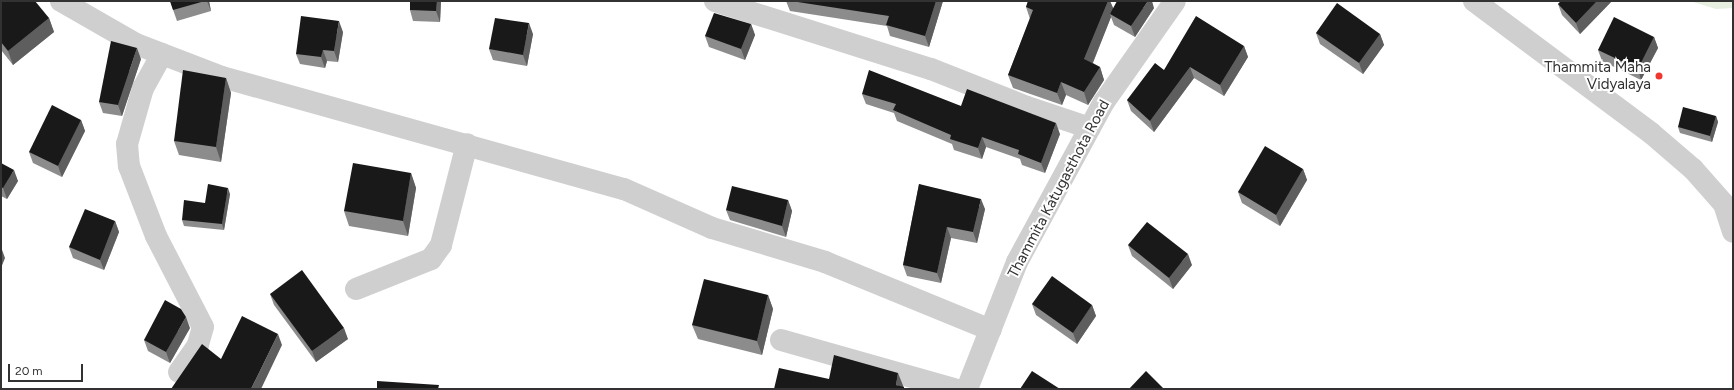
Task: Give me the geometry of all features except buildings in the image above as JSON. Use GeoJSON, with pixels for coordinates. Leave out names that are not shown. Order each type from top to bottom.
{"type":"FeatureCollection","features":[{"type":"Feature","properties":{"kind":"street"},"geometry":{"type":"LineString","coordinates":[[61,1],[162,54],[222,76],[624,189],[712,228],[825,262],[991,330]]}},
{"type":"Feature","properties":{"kind":"street"},"geometry":{"type":"LineString","coordinates":[[715,1],[930,69],[1027,108],[1090,128]]}},
{"type":"Feature","properties":{"kind":"street","name":"Thammita Katugasthota Road"},"geometry":{"type":"LineString","coordinates":[[966,389],[991,330],[1017,262],[1090,128],[1175,1]]}},
{"type":"Feature","properties":{"kind":"street"},"geometry":{"type":"LineString","coordinates":[[1474,1],[1651,132],[1693,169],[1724,204],[1733,232]]}},
{"type":"Feature","properties":{"kind":"street"},"geometry":{"type":"LineString","coordinates":[[162,54],[143,88],[127,144],[129,166],[156,236],[203,326],[198,345],[179,372]]}},
{"type":"Feature","properties":{"kind":"street"},"geometry":{"type":"LineString","coordinates":[[356,289],[431,258],[438,250],[467,144]]}},
{"type":"Feature","properties":{"kind":"street"},"geometry":{"type":"LineString","coordinates":[[781,340],[954,389]]}},
{"type":"Feature","properties":{"kind":"green space"},"geometry":{"type":"Polygon","coordinates":[[[1690,1],[1733,1],[1733,8],[1716,9],[1690,1]]]}},
{"type":"Feature","properties":{"kind":"place","name":"Thammita Maha Vidyalaya"},"geometry":{"type":"Point","coordinates":[1659,76]}}]}
